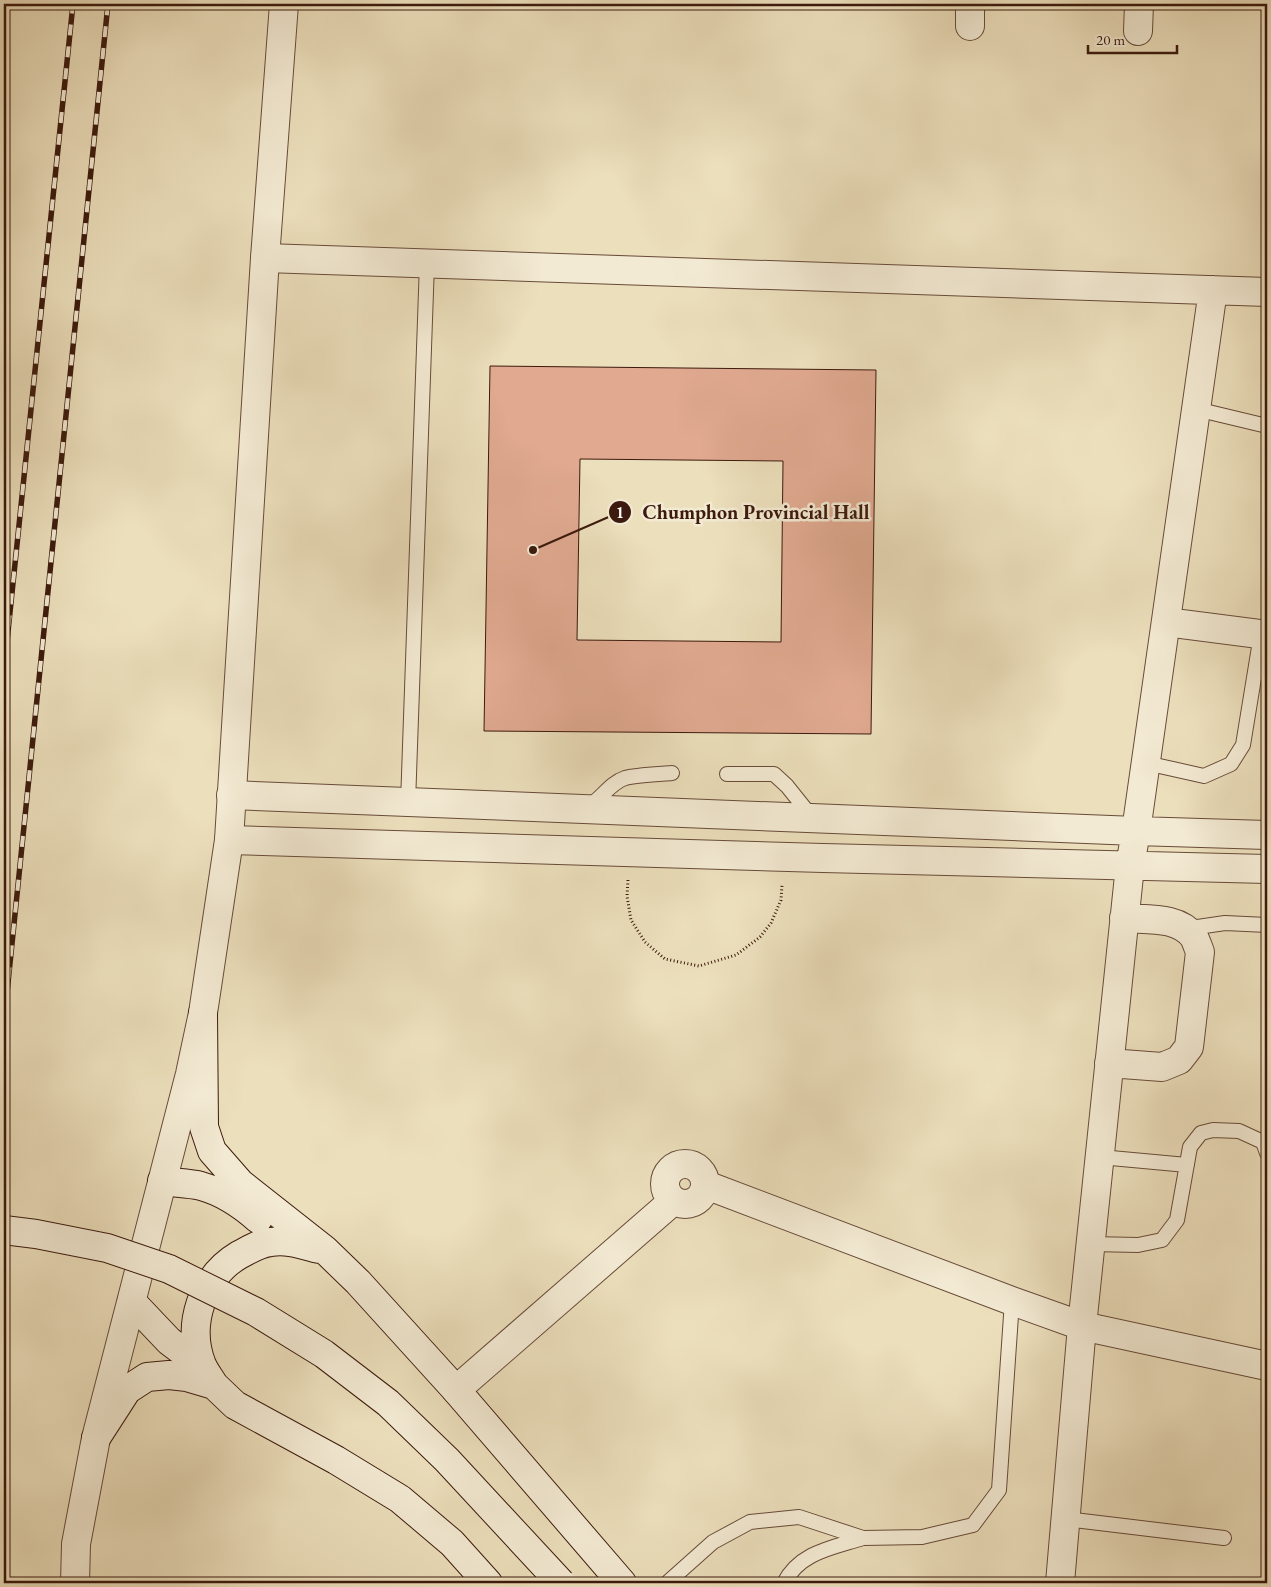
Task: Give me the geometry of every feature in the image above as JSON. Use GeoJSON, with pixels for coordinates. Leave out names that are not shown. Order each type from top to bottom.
{"type":"FeatureCollection","features":[{"type":"Feature","properties":{"kind":"street"},"geometry":{"type":"LineString","coordinates":[[75,1583],[76,1544],[96,1438],[190,1074],[203,1013],[228,840],[265,258],[284,4]]}},
{"type":"Feature","properties":{"kind":"street"},"geometry":{"type":"LineString","coordinates":[[1138,31],[1139,4]]}},
{"type":"Feature","properties":{"kind":"street"},"geometry":{"type":"LineString","coordinates":[[265,258],[1267,292]]}},
{"type":"Feature","properties":{"kind":"street"},"geometry":{"type":"LineString","coordinates":[[1060,1583],[1082,1326],[1130,866],[1213,290]]}},
{"type":"Feature","properties":{"kind":"street"},"geometry":{"type":"LineString","coordinates":[[1166,622],[1264,635]]}},
{"type":"Feature","properties":{"kind":"street"},"geometry":{"type":"LineString","coordinates":[[230,796],[1136,832],[1267,835]]}},
{"type":"Feature","properties":{"kind":"street"},"geometry":{"type":"LineString","coordinates":[[823,858],[825,819]]}},
{"type":"Feature","properties":{"kind":"street"},"geometry":{"type":"LineString","coordinates":[[228,840],[1267,869]]}},
{"type":"Feature","properties":{"kind":"street"},"geometry":{"type":"LineString","coordinates":[[1109,1063],[1162,1067],[1179,1060],[1189,1047],[1200,952],[1194,938],[1184,928],[1174,922],[1124,918]]}},
{"type":"Feature","properties":{"kind":"street"},"geometry":{"type":"LineString","coordinates":[[203,1013],[204,1127],[212,1151],[240,1183],[325,1250],[358,1282],[456,1390],[622,1583]]}},
{"type":"Feature","properties":{"kind":"street"},"geometry":{"type":"LineString","coordinates":[[456,1390],[673,1201],[666,1194],[664,1187],[667,1174],[680,1164],[694,1166],[699,1170],[706,1185],[1082,1326],[1267,1366]]}},
{"type":"Feature","properties":{"kind":"street"},"geometry":{"type":"LineString","coordinates":[[162,1181],[199,1186],[220,1193],[242,1206],[285,1240]]}},
{"type":"Feature","properties":{"kind":"street"},"geometry":{"type":"LineString","coordinates":[[4,1230],[36,1234],[107,1248],[169,1269],[256,1312],[324,1354],[388,1404],[447,1460],[561,1583]]}},
{"type":"Feature","properties":{"kind":"street"},"geometry":{"type":"LineString","coordinates":[[208,1375],[198,1348],[196,1329],[199,1306],[208,1285],[228,1262],[254,1247],[285,1240],[325,1250]]}},
{"type":"Feature","properties":{"kind":"street"},"geometry":{"type":"LineString","coordinates":[[132,1302],[169,1341],[208,1375],[235,1405],[336,1460],[400,1499],[452,1543],[488,1583]]}},
{"type":"Feature","properties":{"kind":"street"},"geometry":{"type":"LineString","coordinates":[[96,1438],[127,1390],[147,1377],[208,1375]]}},
{"type":"Feature","properties":{"kind":"lane"},"geometry":{"type":"LineString","coordinates":[[408,803],[427,263]]}},
{"type":"Feature","properties":{"kind":"lane"},"geometry":{"type":"LineString","coordinates":[[1196,409],[1267,426]]}},
{"type":"Feature","properties":{"kind":"lane"},"geometry":{"type":"LineString","coordinates":[[1146,763],[1204,776],[1230,764],[1243,745],[1264,635]]}},
{"type":"Feature","properties":{"kind":"lane"},"geometry":{"type":"LineString","coordinates":[[583,810],[625,778],[672,772]]}},
{"type":"Feature","properties":{"kind":"lane"},"geometry":{"type":"LineString","coordinates":[[727,774],[774,774],[787,786],[807,811],[825,819]]}},
{"type":"Feature","properties":{"kind":"lane"},"geometry":{"type":"LineString","coordinates":[[1184,928],[1226,923],[1267,925]]}},
{"type":"Feature","properties":{"kind":"lane"},"geometry":{"type":"LineString","coordinates":[[1091,1244],[1138,1245],[1162,1240],[1177,1220],[1190,1148],[1201,1133],[1214,1130],[1239,1131],[1263,1142],[1267,1153]]}},
{"type":"Feature","properties":{"kind":"lane"},"geometry":{"type":"LineString","coordinates":[[1100,1157],[1187,1165]]}},
{"type":"Feature","properties":{"kind":"lane"},"geometry":{"type":"LineString","coordinates":[[784,1583],[790,1571],[809,1556],[863,1538],[922,1537],[973,1525],[999,1490],[1012,1301]]}},
{"type":"Feature","properties":{"kind":"lane"},"geometry":{"type":"LineString","coordinates":[[667,1583],[713,1542],[750,1522],[799,1517],[863,1538]]}},
{"type":"Feature","properties":{"kind":"lane"},"geometry":{"type":"LineString","coordinates":[[1066,1519],[1224,1538]]}},
{"type":"Feature","properties":{"kind":"path"},"geometry":{"type":"LineString","coordinates":[[629,852],[627,896],[631,920],[645,942],[665,958],[698,966],[736,955],[760,937],[771,923],[780,900],[784,856]]}},
{"type":"Feature","properties":{"kind":"building"},"geometry":{"type":"Polygon","coordinates":[[[490,366],[876,370],[871,734],[484,731],[490,366]],[[580,459],[577,640],[781,642],[783,461],[580,459]]]}},
{"type":"Feature","properties":{"kind":"railway"},"geometry":{"type":"LineString","coordinates":[[4,670],[73,4]]}},
{"type":"Feature","properties":{"kind":"railway"},"geometry":{"type":"LineString","coordinates":[[4,1022],[108,4]]}},
{"type":"Feature","properties":{"kind":"place","name":"Chumphon Provincial Hall"},"geometry":{"type":"Point","coordinates":[533,550]}}]}
